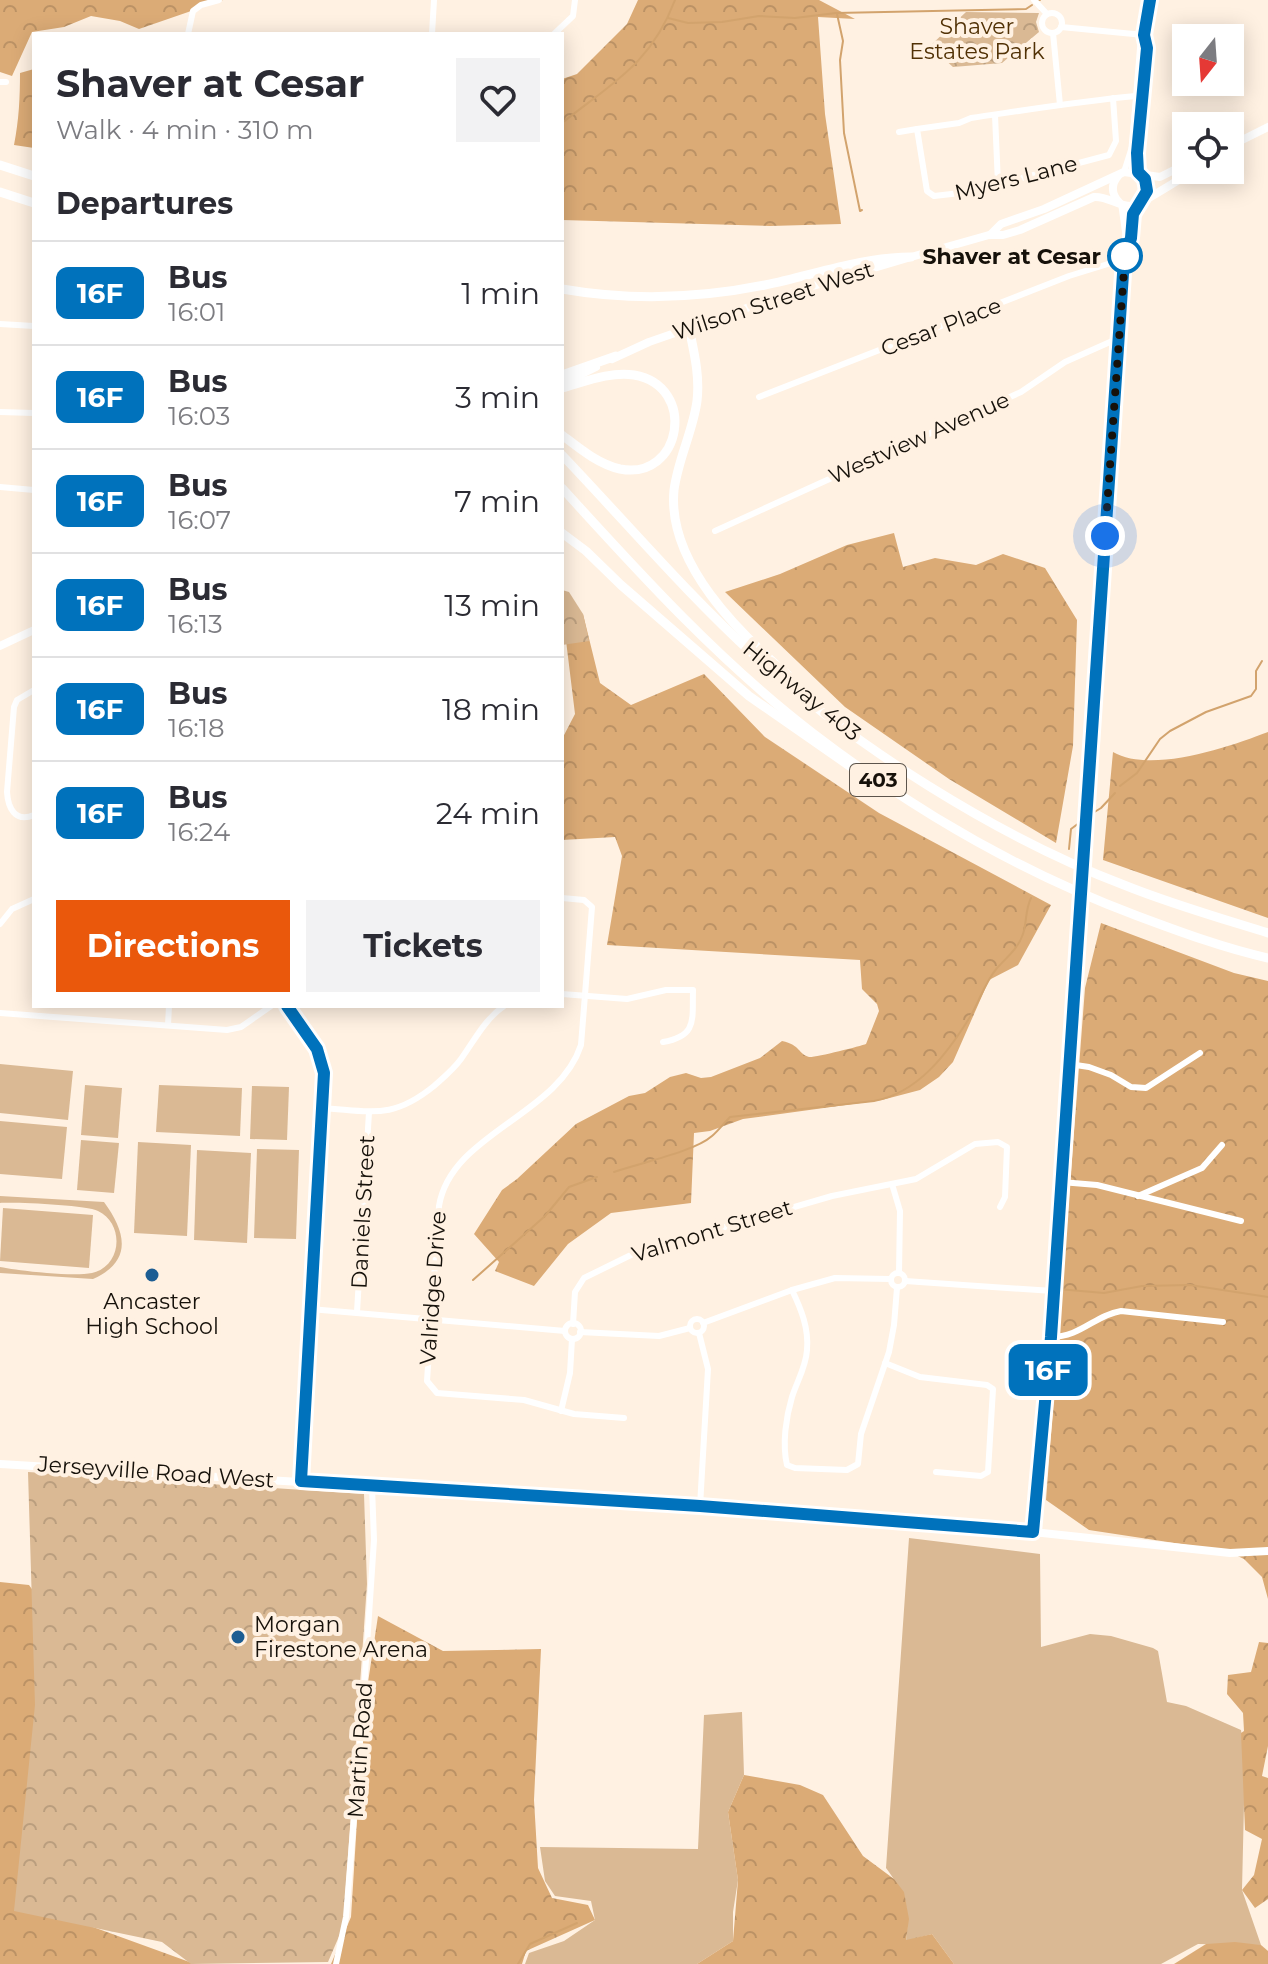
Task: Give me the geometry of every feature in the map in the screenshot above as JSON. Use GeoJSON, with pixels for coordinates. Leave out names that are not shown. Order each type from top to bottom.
{"type":"FeatureCollection","features":[{"type":"Feature","properties":{"kind":"highway"},"geometry":{"type":"LineString","coordinates":[[0,165],[32,174]]}},
{"type":"Feature","properties":{"kind":"highway"},"geometry":{"type":"LineString","coordinates":[[0,192],[32,203]]}},
{"type":"Feature","properties":{"kind":"highway"},"geometry":{"type":"LineString","coordinates":[[564,289],[620,298],[658,299],[765,285],[882,257],[911,257]]}},
{"type":"Feature","properties":{"kind":"highway"},"geometry":{"type":"LineString","coordinates":[[689,328],[698,379],[697,391],[674,492],[685,553],[721,607],[756,648],[900,767]]}},
{"type":"Feature","properties":{"kind":"highway"},"geometry":{"type":"LineString","coordinates":[[564,374],[616,356]]}},
{"type":"Feature","properties":{"kind":"highway"},"geometry":{"type":"LineString","coordinates":[[564,386],[625,374],[638,376],[652,380],[663,389],[676,417],[674,436],[665,452],[655,464],[639,469],[607,465],[564,436]]}},
{"type":"Feature","properties":{"kind":"highway","name":"Highway 403"},"geometry":{"type":"LineString","coordinates":[[564,457],[681,584],[756,657],[831,719],[900,767],[995,824],[1061,858],[1148,894],[1268,933]]}},
{"type":"Feature","properties":{"kind":"highway","name":"Highway 403"},"geometry":{"type":"LineString","coordinates":[[564,492],[716,649],[813,733],[899,795],[987,848],[1055,882],[1175,930],[1268,958]]}},
{"type":"Feature","properties":{"kind":"highway"},"geometry":{"type":"LineString","coordinates":[[564,534],[749,696],[832,756],[899,795]]}},
{"type":"Feature","properties":{"kind":"main road"},"geometry":{"type":"LineString","coordinates":[[1244,139],[1268,127]]}},
{"type":"Feature","properties":{"kind":"main road"},"geometry":{"type":"LineString","coordinates":[[1172,171],[1160,177],[1138,172],[1122,174],[1113,185],[1113,191],[1121,203],[1130,206],[1172,184]]}},
{"type":"Feature","properties":{"kind":"main road"},"geometry":{"type":"LineString","coordinates":[[1138,172],[1147,185],[1140,202]]}},
{"type":"Feature","properties":{"kind":"main road","name":"Wilson Street West"},"geometry":{"type":"LineString","coordinates":[[989,235],[1001,224],[1044,209],[1122,174]]}},
{"type":"Feature","properties":{"kind":"main road","name":"Wilson Street West"},"geometry":{"type":"LineString","coordinates":[[564,385],[616,356],[793,292],[989,235],[1020,230],[1094,197],[1121,203]]}},
{"type":"Feature","properties":{"kind":"main road"},"geometry":{"type":"LineString","coordinates":[[0,646],[32,631]]}},
{"type":"Feature","properties":{"kind":"main road","name":"Jerseyville Road West"},"geometry":{"type":"LineString","coordinates":[[0,1464],[700,1506],[1033,1532],[1230,1553],[1268,1551]]}},
{"type":"Feature","properties":{"kind":"street"},"geometry":{"type":"LineString","coordinates":[[188,32],[193,11],[201,5],[219,0]]}},
{"type":"Feature","properties":{"kind":"street"},"geometry":{"type":"LineString","coordinates":[[432,32],[434,0]]}},
{"type":"Feature","properties":{"kind":"street"},"geometry":{"type":"LineString","coordinates":[[556,32],[573,16],[575,0]]}},
{"type":"Feature","properties":{"kind":"street"},"geometry":{"type":"LineString","coordinates":[[1034,0],[1047,14]]}},
{"type":"Feature","properties":{"kind":"street"},"geometry":{"type":"LineString","coordinates":[[1122,174],[1132,147],[1140,48],[1150,0]]}},
{"type":"Feature","properties":{"kind":"street"},"geometry":{"type":"LineString","coordinates":[[1061,27],[1059,15],[1053,12],[1043,17],[1042,26],[1047,32],[1053,33],[1061,27],[1144,35]]}},
{"type":"Feature","properties":{"kind":"street"},"geometry":{"type":"LineString","coordinates":[[1053,33],[1060,105]]}},
{"type":"Feature","properties":{"kind":"street"},"geometry":{"type":"LineString","coordinates":[[1138,172],[1147,48],[1144,35]]}},
{"type":"Feature","properties":{"kind":"street"},"geometry":{"type":"LineString","coordinates":[[899,132],[1060,105],[1136,96]]}},
{"type":"Feature","properties":{"kind":"street","name":"Myers Lane"},"geometry":{"type":"LineString","coordinates":[[917,129],[926,186],[931,196],[969,192],[1112,153],[1117,136],[1113,98]]}},
{"type":"Feature","properties":{"kind":"street"},"geometry":{"type":"LineString","coordinates":[[995,115],[998,184]]}},
{"type":"Feature","properties":{"kind":"street"},"geometry":{"type":"LineString","coordinates":[[1033,1532],[1051,1337],[1124,259],[1131,238],[1133,214],[1140,202]]}},
{"type":"Feature","properties":{"kind":"street"},"geometry":{"type":"LineString","coordinates":[[1121,203],[1127,246]]}},
{"type":"Feature","properties":{"kind":"street","name":"Cesar Place"},"geometry":{"type":"LineString","coordinates":[[759,397],[1069,276],[1124,259]]}},
{"type":"Feature","properties":{"kind":"street"},"geometry":{"type":"LineString","coordinates":[[0,324],[32,326]]}},
{"type":"Feature","properties":{"kind":"street","name":"Westview Avenue"},"geometry":{"type":"LineString","coordinates":[[715,531],[1021,392],[1055,367],[1119,338]]}},
{"type":"Feature","properties":{"kind":"street"},"geometry":{"type":"LineString","coordinates":[[0,412],[32,413]]}},
{"type":"Feature","properties":{"kind":"street"},"geometry":{"type":"LineString","coordinates":[[0,487],[32,490]]}},
{"type":"Feature","properties":{"kind":"street"},"geometry":{"type":"LineString","coordinates":[[32,691],[17,700],[14,707],[7,792],[12,813],[20,817],[32,815]]}},
{"type":"Feature","properties":{"kind":"street","name":"Valridge Drive"},"geometry":{"type":"LineString","coordinates":[[564,898],[584,900],[592,907],[581,1045],[567,1074],[463,1160],[445,1184],[439,1206],[427,1381],[437,1393],[524,1400],[561,1411],[624,1418]]}},
{"type":"Feature","properties":{"kind":"street"},"geometry":{"type":"LineString","coordinates":[[0,924],[12,909],[32,900]]}},
{"type":"Feature","properties":{"kind":"street"},"geometry":{"type":"LineString","coordinates":[[564,994],[627,999],[666,990],[693,990],[689,1030],[683,1037],[663,1042]]}},
{"type":"Feature","properties":{"kind":"street"},"geometry":{"type":"LineString","coordinates":[[168,1025],[169,1008]]}},
{"type":"Feature","properties":{"kind":"street"},"geometry":{"type":"LineString","coordinates":[[0,1013],[235,1030],[268,1008]]}},
{"type":"Feature","properties":{"kind":"street"},"geometry":{"type":"LineString","coordinates":[[288,1008],[322,1059],[322,1108],[301,1481]]}},
{"type":"Feature","properties":{"kind":"street"},"geometry":{"type":"LineString","coordinates":[[322,1108],[369,1112],[401,1108],[419,1098],[455,1067],[490,1018],[502,1008]]}},
{"type":"Feature","properties":{"kind":"street"},"geometry":{"type":"LineString","coordinates":[[1069,1064],[1111,1075],[1131,1087],[1146,1088],[1200,1053]]}},
{"type":"Feature","properties":{"kind":"street","name":"Daniels Street"},"geometry":{"type":"LineString","coordinates":[[357,1312],[369,1112]]}},
{"type":"Feature","properties":{"kind":"street"},"geometry":{"type":"LineString","coordinates":[[899,1273],[900,1211],[892,1184],[916,1179],[975,1144],[998,1142],[1007,1147],[1008,1157],[1005,1197],[1000,1207]]}},
{"type":"Feature","properties":{"kind":"street"},"geometry":{"type":"LineString","coordinates":[[1138,1196],[1202,1168],[1222,1145]]}},
{"type":"Feature","properties":{"kind":"street"},"geometry":{"type":"LineString","coordinates":[[1061,1182],[1097,1185],[1241,1221]]}},
{"type":"Feature","properties":{"kind":"street","name":"Valmont Street"},"geometry":{"type":"LineString","coordinates":[[573,1324],[575,1292],[584,1278],[635,1253],[671,1247],[783,1208],[892,1184]]}},
{"type":"Feature","properties":{"kind":"street"},"geometry":{"type":"LineString","coordinates":[[899,1273],[905,1281]]}},
{"type":"Feature","properties":{"kind":"street"},"geometry":{"type":"LineString","coordinates":[[690,1328],[695,1319],[703,1323],[792,1290],[835,1278],[890,1279],[899,1273]]}},
{"type":"Feature","properties":{"kind":"street"},"geometry":{"type":"LineString","coordinates":[[890,1279],[897,1288]]}},
{"type":"Feature","properties":{"kind":"street"},"geometry":{"type":"LineString","coordinates":[[792,1290],[805,1319],[808,1347],[787,1417],[787,1465],[847,1470],[858,1464],[861,1434],[894,1325],[897,1288],[905,1281],[1053,1291]]}},
{"type":"Feature","properties":{"kind":"street"},"geometry":{"type":"LineString","coordinates":[[310,1309],[565,1331]]}},
{"type":"Feature","properties":{"kind":"street"},"geometry":{"type":"LineString","coordinates":[[1051,1337],[1078,1332],[1109,1314],[1121,1311],[1223,1322]]}},
{"type":"Feature","properties":{"kind":"street"},"geometry":{"type":"LineString","coordinates":[[699,1333],[703,1323]]}},
{"type":"Feature","properties":{"kind":"street"},"geometry":{"type":"LineString","coordinates":[[565,1331],[573,1324],[578,1326],[580,1332],[577,1338],[572,1339]]}},
{"type":"Feature","properties":{"kind":"street"},"geometry":{"type":"LineString","coordinates":[[580,1332],[659,1336],[690,1328],[699,1333],[708,1369],[700,1506]]}},
{"type":"Feature","properties":{"kind":"street"},"geometry":{"type":"LineString","coordinates":[[565,1331],[572,1339]]}},
{"type":"Feature","properties":{"kind":"street"},"geometry":{"type":"LineString","coordinates":[[561,1411],[570,1373],[572,1339]]}},
{"type":"Feature","properties":{"kind":"street"},"geometry":{"type":"LineString","coordinates":[[885,1363],[920,1377],[987,1385],[993,1389],[988,1472],[981,1476],[936,1472]]}},
{"type":"Feature","properties":{"kind":"street","name":"Martin Road"},"geometry":{"type":"LineString","coordinates":[[336,1964],[346,1917],[362,1721],[374,1540],[372,1487]]}},
{"type":"Feature","properties":{"kind":"green space"},"geometry":{"type":"Polygon","coordinates":[[[0,0],[223,0],[139,29],[120,21],[91,16],[64,27],[32,32],[12,76],[0,72],[0,0]]]}},
{"type":"Feature","properties":{"kind":"green space"},"geometry":{"type":"Polygon","coordinates":[[[638,0],[819,0],[855,19],[818,17],[825,114],[841,224],[770,226],[564,220],[564,78],[577,74],[627,24],[638,0]]]}},
{"type":"Feature","properties":{"kind":"green space","name":"Shaver Estates Park"},"geometry":{"type":"Polygon","coordinates":[[[966,12],[1039,13],[1036,22],[1039,32],[1002,63],[953,67],[930,46],[966,12]]]}},
{"type":"Feature","properties":{"kind":"green space"},"geometry":{"type":"Polygon","coordinates":[[[32,70],[32,148],[14,145],[20,73],[32,70]]]}},
{"type":"Feature","properties":{"kind":"green space"},"geometry":{"type":"Polygon","coordinates":[[[894,533],[903,567],[935,558],[976,565],[1003,554],[1045,568],[1077,620],[1073,746],[1056,843],[949,779],[845,707],[725,592],[780,574],[847,545],[894,533]]]}},
{"type":"Feature","properties":{"kind":"green space"},"geometry":{"type":"Polygon","coordinates":[[[564,591],[569,592],[583,614],[589,641],[564,645],[564,591]]]}},
{"type":"Feature","properties":{"kind":"green space"},"geometry":{"type":"Polygon","coordinates":[[[564,609],[583,614],[600,683],[631,705],[704,674],[765,737],[879,813],[1051,905],[1018,965],[989,980],[953,1062],[939,1077],[920,1090],[882,1100],[743,1119],[710,1131],[694,1133],[691,1203],[611,1213],[568,1244],[534,1286],[495,1271],[499,1262],[474,1234],[502,1190],[576,1124],[629,1096],[645,1093],[670,1077],[686,1073],[701,1078],[711,1077],[760,1058],[782,1041],[809,1057],[866,1044],[879,1011],[877,1004],[862,989],[860,960],[607,945],[622,856],[615,837],[564,840],[564,735],[575,714],[564,609]]]}},
{"type":"Feature","properties":{"kind":"green space"},"geometry":{"type":"Polygon","coordinates":[[[1268,732],[1268,918],[1103,860],[1113,752],[1129,758],[1168,759],[1212,751],[1268,732]]]}},
{"type":"Feature","properties":{"kind":"green space"},"geometry":{"type":"Polygon","coordinates":[[[1101,923],[1234,973],[1268,981],[1268,1599],[1262,1577],[1244,1559],[1227,1551],[1089,1530],[1046,1500],[1085,988],[1101,923]]]}},
{"type":"Feature","properties":{"kind":"green space"},"geometry":{"type":"Polygon","coordinates":[[[0,1064],[73,1071],[68,1120],[0,1113],[0,1064]]]}},
{"type":"Feature","properties":{"kind":"green space"},"geometry":{"type":"Polygon","coordinates":[[[85,1085],[122,1088],[118,1138],[81,1135],[85,1085]]]}},
{"type":"Feature","properties":{"kind":"green space"},"geometry":{"type":"Polygon","coordinates":[[[159,1085],[242,1088],[240,1136],[156,1132],[159,1085]]]}},
{"type":"Feature","properties":{"kind":"green space"},"geometry":{"type":"Polygon","coordinates":[[[252,1086],[289,1087],[287,1140],[250,1139],[252,1086]]]}},
{"type":"Feature","properties":{"kind":"green space"},"geometry":{"type":"Polygon","coordinates":[[[0,1121],[67,1127],[62,1179],[0,1174],[0,1121]]]}},
{"type":"Feature","properties":{"kind":"green space"},"geometry":{"type":"Polygon","coordinates":[[[81,1140],[119,1143],[114,1193],[77,1190],[81,1140]]]}},
{"type":"Feature","properties":{"kind":"green space"},"geometry":{"type":"Polygon","coordinates":[[[138,1142],[191,1145],[187,1236],[134,1233],[138,1142]]]}},
{"type":"Feature","properties":{"kind":"green space"},"geometry":{"type":"Polygon","coordinates":[[[257,1149],[299,1150],[296,1239],[254,1238],[257,1149]]]}},
{"type":"Feature","properties":{"kind":"green space"},"geometry":{"type":"Polygon","coordinates":[[[197,1150],[251,1153],[247,1243],[194,1240],[197,1150]]]}},
{"type":"Feature","properties":{"kind":"green space"},"geometry":{"type":"Polygon","coordinates":[[[0,1196],[104,1202],[121,1235],[120,1255],[106,1272],[93,1279],[0,1273],[0,1267],[60,1274],[92,1273],[102,1269],[114,1254],[116,1234],[107,1217],[98,1211],[0,1203],[0,1196]]]}},
{"type":"Feature","properties":{"kind":"green space"},"geometry":{"type":"Polygon","coordinates":[[[3,1208],[93,1215],[89,1268],[0,1261],[3,1208]]]}},
{"type":"Feature","properties":{"kind":"green space"},"geometry":{"type":"Polygon","coordinates":[[[28,1472],[364,1494],[367,1584],[343,1927],[328,1962],[191,1964],[162,1942],[14,1911],[35,1705],[28,1472]]]}},
{"type":"Feature","properties":{"kind":"green space"},"geometry":{"type":"Polygon","coordinates":[[[909,1538],[1040,1554],[1041,1647],[1090,1634],[1111,1636],[1153,1648],[1158,1651],[1167,1702],[1186,1706],[1241,1730],[1245,1761],[1242,1890],[1261,1945],[1198,1944],[1161,1964],[954,1964],[932,1934],[906,1941],[905,1902],[886,1868],[909,1538]]]}},
{"type":"Feature","properties":{"kind":"green space"},"geometry":{"type":"Polygon","coordinates":[[[0,1582],[29,1585],[34,1592],[82,1923],[195,1964],[0,1964],[0,1582]]]}},
{"type":"Feature","properties":{"kind":"green space"},"geometry":{"type":"Polygon","coordinates":[[[378,1616],[443,1651],[541,1649],[534,1800],[538,1868],[552,1898],[588,1905],[595,1920],[526,1951],[522,1964],[331,1964],[351,1917],[364,1709],[378,1616]]]}},
{"type":"Feature","properties":{"kind":"green space"},"geometry":{"type":"Polygon","coordinates":[[[1259,1642],[1268,1643],[1268,1746],[1262,1776],[1268,1778],[1268,1899],[1255,1908],[1242,1890],[1254,1875],[1262,1839],[1245,1830],[1243,1713],[1227,1694],[1228,1675],[1251,1672],[1259,1642]]]}},
{"type":"Feature","properties":{"kind":"green space"},"geometry":{"type":"Polygon","coordinates":[[[742,1712],[744,1775],[728,1812],[738,1880],[733,1941],[697,1964],[525,1964],[529,1953],[564,1941],[595,1920],[591,1901],[555,1896],[545,1881],[540,1847],[698,1849],[704,1715],[742,1712]]]}},
{"type":"Feature","properties":{"kind":"green space"},"geometry":{"type":"Polygon","coordinates":[[[744,1775],[800,1785],[823,1795],[863,1856],[894,1879],[904,1892],[909,1919],[906,1940],[932,1934],[954,1964],[697,1964],[733,1941],[738,1880],[728,1812],[744,1775]]]}},
{"type":"Feature","properties":{"kind":"green space"},"geometry":{"type":"Polygon","coordinates":[[[1235,1942],[1261,1945],[1268,1951],[1268,1964],[1174,1964],[1206,1944],[1235,1942]]]}},
{"type":"Feature","properties":{"kind":"waterway"},"geometry":{"type":"LineString","coordinates":[[564,121],[642,56],[654,41],[675,0]]}},
{"type":"Feature","properties":{"kind":"waterway"},"geometry":{"type":"LineString","coordinates":[[668,18],[688,23],[722,22],[759,16],[795,18],[836,13],[1026,9],[1032,5]]}},
{"type":"Feature","properties":{"kind":"waterway"},"geometry":{"type":"LineString","coordinates":[[837,14],[843,41],[840,60],[844,133],[862,210]]}},
{"type":"Feature","properties":{"kind":"waterway"},"geometry":{"type":"LineString","coordinates":[[1120,786],[1137,773],[1160,739],[1170,731],[1206,712],[1251,696],[1256,689],[1256,671],[1262,661]]}},
{"type":"Feature","properties":{"kind":"waterway"},"geometry":{"type":"LineString","coordinates":[[1088,816],[1115,793]]}},
{"type":"Feature","properties":{"kind":"waterway"},"geometry":{"type":"LineString","coordinates":[[1069,849],[1071,829],[1083,820]]}},
{"type":"Feature","properties":{"kind":"waterway"},"geometry":{"type":"LineString","coordinates":[[614,1172],[704,1142],[730,1117],[874,1101],[890,1097],[918,1081],[941,1058],[961,1031],[993,974],[1021,939],[1031,898]]}},
{"type":"Feature","properties":{"kind":"waterway"},"geometry":{"type":"LineString","coordinates":[[473,1280],[545,1216],[569,1187],[597,1177]]}},
{"type":"Feature","properties":{"kind":"waterway"},"geometry":{"type":"LineString","coordinates":[[1058,1289],[1104,1293],[1142,1286],[1190,1285],[1268,1297]]}},
{"type":"Feature","properties":{"kind":"waterway"},"geometry":{"type":"LineString","coordinates":[[518,1964],[530,1944],[577,1923]]}},
{"type":"Feature","properties":{"kind":"bus line","name":"16F"},"geometry":{"type":"LineString","coordinates":[[288,1008],[317,1049],[324,1073],[301,1481],[700,1506],[1033,1532],[1051,1337],[1124,259],[1131,238],[1133,214],[1147,191],[1145,179],[1138,172],[1137,153],[1147,48],[1144,35],[1150,0]]}},
{"type":"Feature","properties":{"kind":"place","name":"Shaver at Cesar"},"geometry":{"type":"Point","coordinates":[1125,256]}},
{"type":"Feature","properties":{"kind":"place","name":"Ancaster High School"},"geometry":{"type":"Point","coordinates":[152,1275]}},
{"type":"Feature","properties":{"kind":"place","name":"Morgan Firestone Arena"},"geometry":{"type":"Point","coordinates":[238,1637]}},
{"type":"Feature","properties":{"kind":"route"},"geometry":{"type":"LineString","coordinates":[[1105,536],[1125,256]]}}]}
